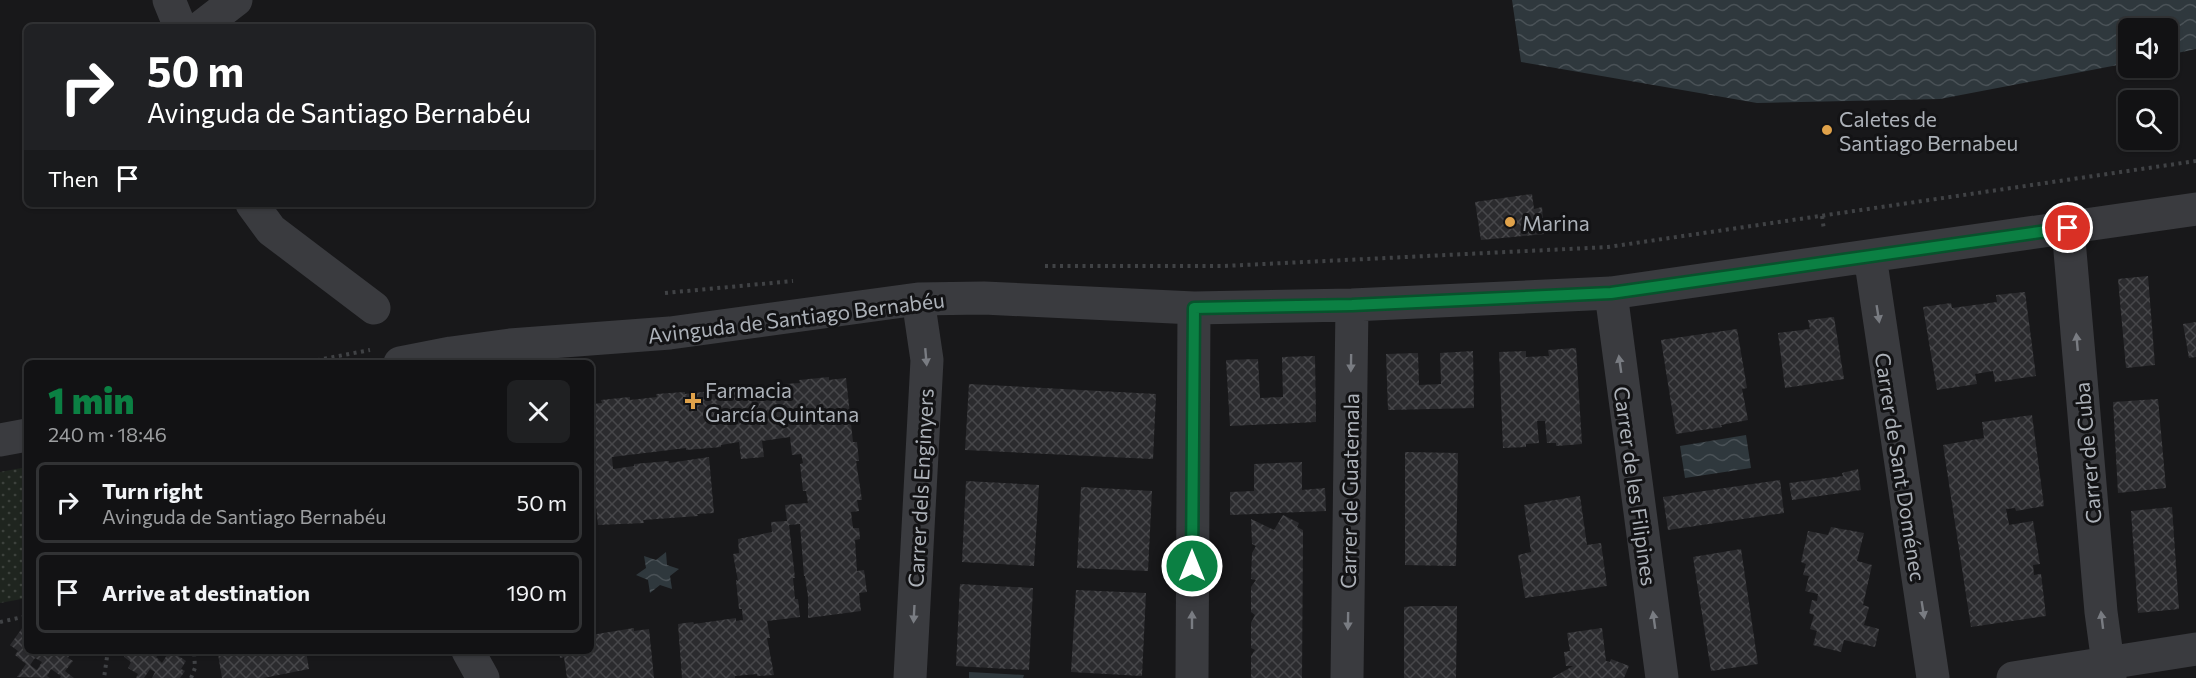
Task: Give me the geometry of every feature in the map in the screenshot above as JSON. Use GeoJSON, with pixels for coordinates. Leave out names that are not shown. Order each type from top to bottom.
{"type":"FeatureCollection","features":[{"type":"Feature","properties":{"kind":"street"},"geometry":{"type":"LineString","coordinates":[[169,0],[179,24]]}},
{"type":"Feature","properties":{"kind":"street"},"geometry":{"type":"LineString","coordinates":[[205,24],[236,0]]}},
{"type":"Feature","properties":{"kind":"street"},"geometry":{"type":"LineString","coordinates":[[254,207],[271,230],[374,308]]}},
{"type":"Feature","properties":{"kind":"street","name":"Avinguda de Santiago Bernabéu"},"geometry":{"type":"LineString","coordinates":[[415,360],[510,345],[670,333],[918,299],[984,298],[1194,308],[1352,305],[1611,293],[2196,209]]}},
{"type":"Feature","properties":{"kind":"street","name":"Carrer de Cuba"},"geometry":{"type":"LineString","coordinates":[[2068,228],[2101,612],[2109,670]]}},
{"type":"Feature","properties":{"kind":"street","name":"Carrer de Sant Doménec"},"geometry":{"type":"LineString","coordinates":[[1870,256],[1933,678]]}},
{"type":"Feature","properties":{"kind":"street","name":"Carrer de les Filipines"},"geometry":{"type":"LineString","coordinates":[[1611,293],[1662,678]]}},
{"type":"Feature","properties":{"kind":"street","name":"Carrer dels Enginyers"},"geometry":{"type":"LineString","coordinates":[[910,678],[927,360],[918,299]]}},
{"type":"Feature","properties":{"kind":"street","name":"Carrer de Guatemala"},"geometry":{"type":"LineString","coordinates":[[1347,678],[1352,305]]}},
{"type":"Feature","properties":{"kind":"street"},"geometry":{"type":"LineString","coordinates":[[1192,678],[1194,308]]}},
{"type":"Feature","properties":{"kind":"street"},"geometry":{"type":"LineString","coordinates":[[479,360],[510,345]]}},
{"type":"Feature","properties":{"kind":"street"},"geometry":{"type":"LineString","coordinates":[[0,440],[24,436]]}},
{"type":"Feature","properties":{"kind":"street"},"geometry":{"type":"LineString","coordinates":[[2013,678],[2109,670],[2196,649]]}},
{"type":"Feature","properties":{"kind":"street"},"geometry":{"type":"LineString","coordinates":[[470,654],[483,678]]}},
{"type":"Feature","properties":{"kind":"path"},"geometry":{"type":"LineString","coordinates":[[1033,266],[1224,266],[1608,247],[2196,161]]}},
{"type":"Feature","properties":{"kind":"path"},"geometry":{"type":"LineString","coordinates":[[665,293],[803,280]]}},
{"type":"Feature","properties":{"kind":"path"},"geometry":{"type":"LineString","coordinates":[[0,622],[24,617]]}},
{"type":"Feature","properties":{"kind":"path"},"geometry":{"type":"LineString","coordinates":[[104,654],[104,678]]}},
{"type":"Feature","properties":{"kind":"path"},"geometry":{"type":"LineString","coordinates":[[191,678],[195,668],[194,654]]}},
{"type":"Feature","properties":{"kind":"shaded area"},"geometry":{"type":"Polygon","coordinates":[[[24,468],[24,599],[0,603],[0,472],[24,468]]]}},
{"type":"Feature","properties":{"kind":"water"},"geometry":{"type":"Polygon","coordinates":[[[1512,0],[2196,0],[2196,49],[2178,53],[2178,18],[2118,18],[2118,65],[1940,99],[1757,103],[1521,62],[1512,0]]]}},
{"type":"Feature","properties":{"kind":"water"},"geometry":{"type":"Polygon","coordinates":[[[1746,435],[1751,468],[1685,478],[1680,446],[1746,435]]]}},
{"type":"Feature","properties":{"kind":"water"},"geometry":{"type":"Polygon","coordinates":[[[666,552],[667,565],[679,569],[670,576],[672,589],[660,585],[650,593],[648,580],[636,575],[646,568],[644,556],[656,560],[666,552]]]}},
{"type":"Feature","properties":{"kind":"water"},"geometry":{"type":"Polygon","coordinates":[[[969,672],[1024,675],[1023,678],[969,678],[969,672]]]}},
{"type":"Feature","properties":{"kind":"building","name":"Marina"},"geometry":{"type":"Polygon","coordinates":[[[1532,194],[1534,209],[1542,207],[1544,234],[1481,240],[1475,202],[1532,194]]]}},
{"type":"Feature","properties":{"kind":"building"},"geometry":{"type":"Polygon","coordinates":[[[2148,276],[2155,365],[2126,368],[2118,279],[2148,276]]]}},
{"type":"Feature","properties":{"kind":"building"},"geometry":{"type":"Polygon","coordinates":[[[2025,292],[2036,376],[1995,382],[1993,371],[1975,374],[1977,384],[1937,390],[1923,307],[1951,303],[1952,308],[1997,302],[1996,295],[2025,292]]]}},
{"type":"Feature","properties":{"kind":"building"},"geometry":{"type":"Polygon","coordinates":[[[1834,317],[1844,379],[1785,388],[1778,333],[1810,329],[1808,320],[1834,317]]]}},
{"type":"Feature","properties":{"kind":"building"},"geometry":{"type":"Polygon","coordinates":[[[2196,322],[2196,357],[2189,358],[2183,324],[2196,322]]]}},
{"type":"Feature","properties":{"kind":"building"},"geometry":{"type":"Polygon","coordinates":[[[1737,329],[1747,388],[1742,389],[1748,420],[1721,425],[1722,427],[1676,434],[1661,340],[1737,329]]]}},
{"type":"Feature","properties":{"kind":"building"},"geometry":{"type":"Polygon","coordinates":[[[1576,348],[1582,444],[1556,446],[1556,443],[1547,443],[1545,421],[1537,421],[1539,443],[1526,444],[1526,447],[1503,448],[1499,352],[1526,351],[1526,357],[1549,356],[1548,350],[1576,348]]]}},
{"type":"Feature","properties":{"kind":"building"},"geometry":{"type":"Polygon","coordinates":[[[1473,351],[1474,408],[1388,410],[1386,354],[1418,353],[1419,385],[1441,384],[1440,353],[1473,351]]]}},
{"type":"Feature","properties":{"kind":"building"},"geometry":{"type":"Polygon","coordinates":[[[1315,356],[1316,422],[1230,426],[1226,360],[1258,359],[1260,398],[1283,397],[1282,357],[1315,356]]]}},
{"type":"Feature","properties":{"kind":"building"},"geometry":{"type":"Polygon","coordinates":[[[846,378],[853,442],[857,442],[859,461],[856,461],[862,500],[857,500],[859,511],[851,512],[853,528],[859,528],[860,539],[855,540],[857,571],[864,570],[867,592],[859,593],[861,611],[808,618],[800,524],[789,525],[795,599],[798,599],[800,617],[767,621],[770,638],[767,638],[774,675],[682,678],[678,624],[736,618],[736,621],[743,620],[742,609],[739,609],[736,580],[738,581],[733,554],[739,553],[738,539],[772,532],[771,522],[787,521],[785,505],[808,503],[806,491],[803,491],[801,454],[792,455],[790,437],[762,441],[764,457],[741,459],[739,442],[721,445],[721,447],[686,450],[686,448],[612,457],[613,469],[634,466],[634,464],[669,461],[669,463],[709,457],[714,513],[643,520],[644,523],[598,525],[594,487],[594,404],[602,403],[601,400],[630,397],[630,400],[657,397],[656,394],[685,392],[685,394],[739,386],[739,389],[757,387],[757,401],[788,399],[785,384],[800,383],[799,380],[846,378]]]}},
{"type":"Feature","properties":{"kind":"building"},"geometry":{"type":"Polygon","coordinates":[[[969,384],[1156,394],[1153,459],[965,450],[969,384]]]}},
{"type":"Feature","properties":{"kind":"building"},"geometry":{"type":"Polygon","coordinates":[[[2158,399],[2166,488],[2118,493],[2113,402],[2158,399]]]}},
{"type":"Feature","properties":{"kind":"building"},"geometry":{"type":"Polygon","coordinates":[[[2032,415],[2044,506],[2016,511],[2015,508],[2006,509],[2009,525],[2033,521],[2040,564],[2033,565],[2034,575],[2041,574],[2046,616],[1971,627],[1943,445],[1984,438],[1982,422],[2032,415]]]}},
{"type":"Feature","properties":{"kind":"building"},"geometry":{"type":"Polygon","coordinates":[[[1405,452],[1458,453],[1456,566],[1405,565],[1405,452]]]}},
{"type":"Feature","properties":{"kind":"building"},"geometry":{"type":"Polygon","coordinates":[[[1302,462],[1302,490],[1325,488],[1326,511],[1230,515],[1230,492],[1254,491],[1254,464],[1302,462]]]}},
{"type":"Feature","properties":{"kind":"building"},"geometry":{"type":"Polygon","coordinates":[[[1858,469],[1861,490],[1792,500],[1789,483],[1843,476],[1842,473],[1858,469]]]}},
{"type":"Feature","properties":{"kind":"building"},"geometry":{"type":"Polygon","coordinates":[[[1780,480],[1784,513],[1668,530],[1663,497],[1780,480]]]}},
{"type":"Feature","properties":{"kind":"building"},"geometry":{"type":"Polygon","coordinates":[[[966,481],[1039,485],[1034,566],[962,562],[966,481]]]}},
{"type":"Feature","properties":{"kind":"building"},"geometry":{"type":"Polygon","coordinates":[[[1081,487],[1152,491],[1148,571],[1077,568],[1081,487]]]}},
{"type":"Feature","properties":{"kind":"building"},"geometry":{"type":"Polygon","coordinates":[[[1580,496],[1587,545],[1601,543],[1607,586],[1525,598],[1518,555],[1531,552],[1524,505],[1580,496]]]}},
{"type":"Feature","properties":{"kind":"building"},"geometry":{"type":"Polygon","coordinates":[[[2172,507],[2179,609],[2138,613],[2131,511],[2172,507]]]}},
{"type":"Feature","properties":{"kind":"building"},"geometry":{"type":"Polygon","coordinates":[[[1283,515],[1299,523],[1297,527],[1303,530],[1302,678],[1251,678],[1251,656],[1255,650],[1251,648],[1251,623],[1255,615],[1251,612],[1251,587],[1256,580],[1251,579],[1252,553],[1256,546],[1252,544],[1251,519],[1274,530],[1283,515]]]}},
{"type":"Feature","properties":{"kind":"building"},"geometry":{"type":"Polygon","coordinates":[[[1831,527],[1864,533],[1857,561],[1872,565],[1863,605],[1869,607],[1864,625],[1879,629],[1875,647],[1844,640],[1841,652],[1813,645],[1817,631],[1810,629],[1814,615],[1809,613],[1812,600],[1817,601],[1818,594],[1805,591],[1809,576],[1803,575],[1806,564],[1801,562],[1808,531],[1828,535],[1831,527]]]}},
{"type":"Feature","properties":{"kind":"building"},"geometry":{"type":"Polygon","coordinates":[[[1741,549],[1758,664],[1711,671],[1693,557],[1741,549]]]}},
{"type":"Feature","properties":{"kind":"building"},"geometry":{"type":"Polygon","coordinates":[[[960,584],[1033,588],[1029,670],[956,666],[960,584]]]}},
{"type":"Feature","properties":{"kind":"building"},"geometry":{"type":"Polygon","coordinates":[[[1076,590],[1146,593],[1142,676],[1071,672],[1076,590]]]}},
{"type":"Feature","properties":{"kind":"building"},"geometry":{"type":"Polygon","coordinates":[[[1457,606],[1456,678],[1404,678],[1404,607],[1457,606]]]}},
{"type":"Feature","properties":{"kind":"building"},"geometry":{"type":"Polygon","coordinates":[[[24,625],[24,654],[70,654],[68,658],[73,661],[65,671],[74,678],[60,678],[61,676],[51,669],[47,676],[50,678],[17,677],[26,664],[15,655],[18,651],[10,645],[24,625]],[[35,658],[30,665],[37,670],[42,662],[35,658]]]}},
{"type":"Feature","properties":{"kind":"building"},"geometry":{"type":"Polygon","coordinates":[[[634,628],[634,631],[649,629],[654,678],[567,678],[564,657],[560,658],[559,654],[594,654],[594,635],[634,628]]]}},
{"type":"Feature","properties":{"kind":"building"},"geometry":{"type":"Polygon","coordinates":[[[1602,628],[1606,661],[1610,662],[1611,659],[1629,666],[1624,678],[1552,678],[1573,666],[1566,666],[1564,652],[1570,651],[1567,633],[1602,628]]]}},
{"type":"Feature","properties":{"kind":"building"},"geometry":{"type":"Polygon","coordinates":[[[126,654],[160,654],[156,657],[162,663],[167,655],[165,654],[176,654],[186,661],[181,669],[185,671],[180,678],[152,678],[155,672],[150,669],[144,678],[136,678],[138,674],[128,668],[131,662],[124,657],[126,654]]]}},
{"type":"Feature","properties":{"kind":"building"},"geometry":{"type":"Polygon","coordinates":[[[218,654],[306,654],[309,669],[263,678],[222,678],[218,654]]]}},
{"type":"Feature","properties":{"kind":"place","name":"Caletes de Santiago Bernabeu"},"geometry":{"type":"Point","coordinates":[1827,130]}},
{"type":"Feature","properties":{"kind":"place","name":"Marina"},"geometry":{"type":"Point","coordinates":[1510,222]}},
{"type":"Feature","properties":{"kind":"place","name":"Farmacia García Quintana"},"geometry":{"type":"Point","coordinates":[693,401]}},
{"type":"Feature","properties":{"kind":"route"},"geometry":{"type":"LineString","coordinates":[[1192,566],[1194,308],[1352,305],[1611,293],[2068,228]]}}]}
